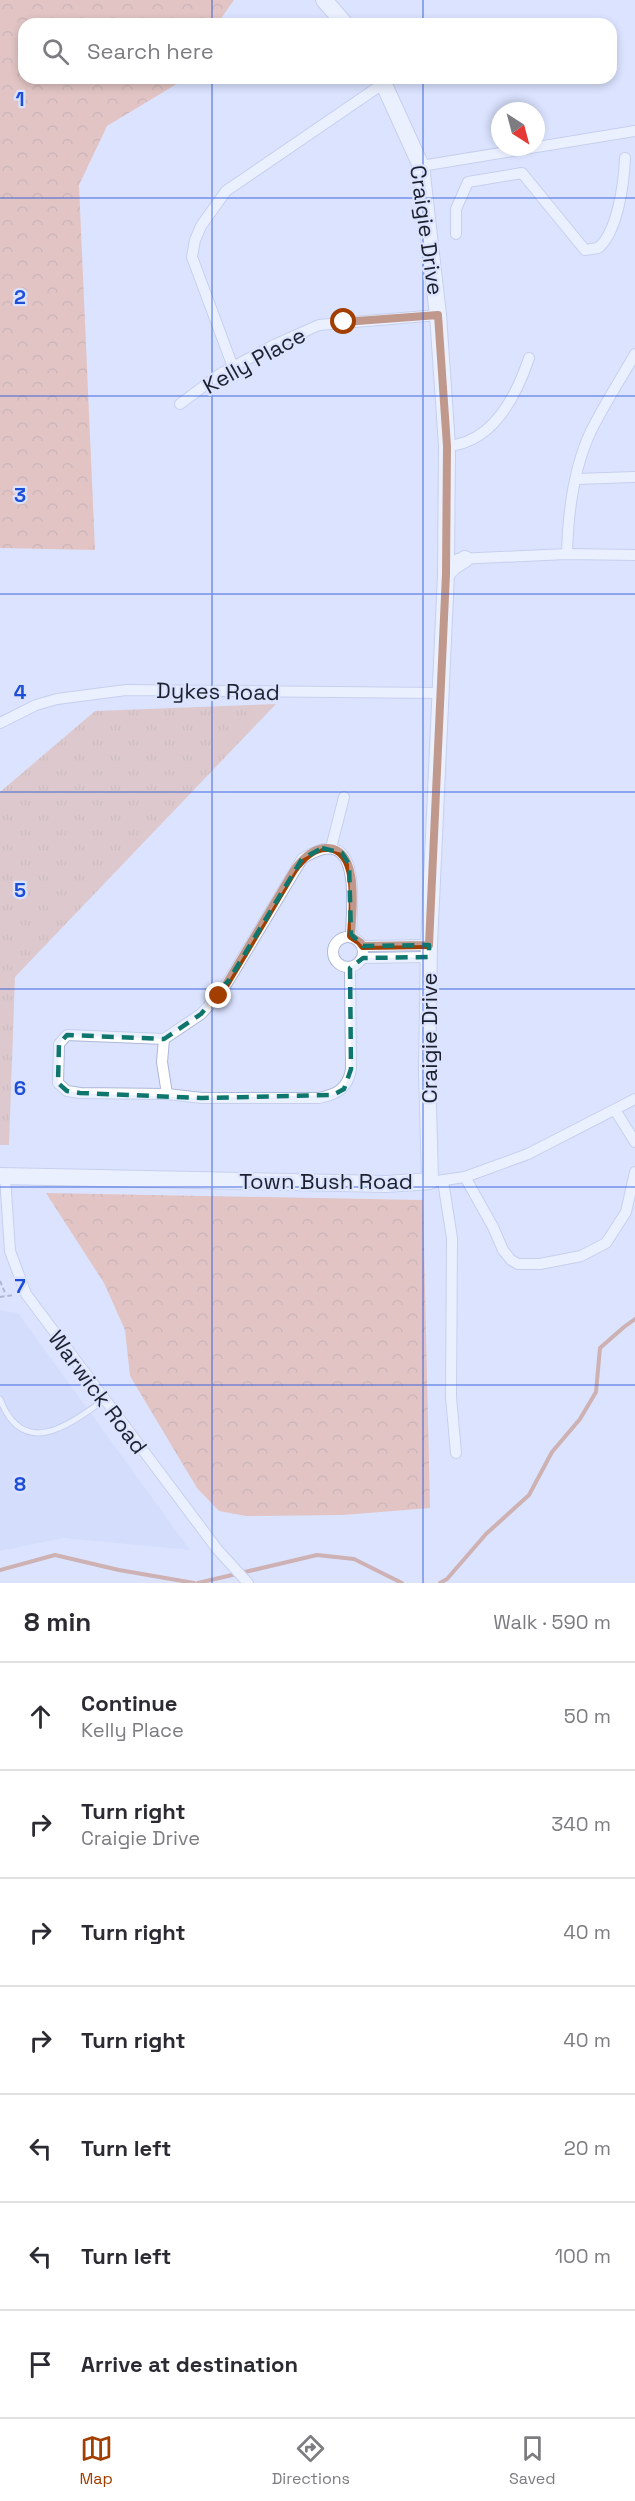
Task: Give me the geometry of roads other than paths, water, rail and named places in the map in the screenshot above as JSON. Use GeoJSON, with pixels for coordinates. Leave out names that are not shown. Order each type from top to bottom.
{"type":"FeatureCollection","features":[{"type":"Feature","properties":{"kind":"street"},"geometry":{"type":"LineString","coordinates":[[324,0],[340,18]]}},
{"type":"Feature","properties":{"kind":"street"},"geometry":{"type":"LineString","coordinates":[[233,367],[192,256],[201,226],[226,191],[378,84]]}},
{"type":"Feature","properties":{"kind":"street","name":"Craigie Drive"},"geometry":{"type":"LineString","coordinates":[[383,84],[421,166],[438,315],[447,446],[446,567],[429,951],[428,1069],[436,1181]]}},
{"type":"Feature","properties":{"kind":"street"},"geometry":{"type":"LineString","coordinates":[[545,146],[635,131]]}},
{"type":"Feature","properties":{"kind":"street"},"geometry":{"type":"LineString","coordinates":[[421,166],[491,155]]}},
{"type":"Feature","properties":{"kind":"street"},"geometry":{"type":"LineString","coordinates":[[519,156],[522,173],[585,250],[590,251],[602,245],[612,227],[624,179],[625,158]]}},
{"type":"Feature","properties":{"kind":"street"},"geometry":{"type":"LineString","coordinates":[[456,234],[456,209],[464,186],[468,182],[522,173]]}},
{"type":"Feature","properties":{"kind":"street","name":"Kelly Place"},"geometry":{"type":"LineString","coordinates":[[180,404],[220,374],[319,325],[438,315]]}},
{"type":"Feature","properties":{"kind":"street"},"geometry":{"type":"LineString","coordinates":[[567,554],[576,479],[591,432],[635,354]]}},
{"type":"Feature","properties":{"kind":"street"},"geometry":{"type":"LineString","coordinates":[[447,446],[473,441],[495,422],[508,406],[529,358]]}},
{"type":"Feature","properties":{"kind":"street"},"geometry":{"type":"LineString","coordinates":[[576,479],[635,477]]}},
{"type":"Feature","properties":{"kind":"street"},"geometry":{"type":"LineString","coordinates":[[446,567],[454,566],[465,560],[567,554],[635,555]]}},
{"type":"Feature","properties":{"kind":"street","name":"Dykes Road"},"geometry":{"type":"LineString","coordinates":[[0,723],[36,705],[57,699],[126,690],[441,693]]}},
{"type":"Feature","properties":{"kind":"street"},"geometry":{"type":"LineString","coordinates":[[331,848],[344,797]]}},
{"type":"Feature","properties":{"kind":"street"},"geometry":{"type":"LineString","coordinates":[[350,967],[351,1069],[344,1089],[333,1095],[319,1098],[202,1098],[167,1094],[67,1091],[58,1083],[59,1044],[67,1035],[164,1039],[201,1014],[219,996],[302,859],[315,850],[331,848],[342,853],[349,864],[351,936]]}},
{"type":"Feature","properties":{"kind":"street"},"geometry":{"type":"LineString","coordinates":[[351,936],[363,946],[363,958],[358,964],[350,967],[339,964],[333,951],[337,941],[351,936]]}},
{"type":"Feature","properties":{"kind":"street"},"geometry":{"type":"LineString","coordinates":[[363,946],[429,951]]}},
{"type":"Feature","properties":{"kind":"street"},"geometry":{"type":"LineString","coordinates":[[363,958],[429,951]]}},
{"type":"Feature","properties":{"kind":"street"},"geometry":{"type":"LineString","coordinates":[[164,1039],[162,1062],[167,1094]]}},
{"type":"Feature","properties":{"kind":"street","name":"Town Bush Road"},"geometry":{"type":"LineString","coordinates":[[3,1176],[386,1184],[436,1181],[465,1177],[528,1154],[635,1099]]}},
{"type":"Feature","properties":{"kind":"street"},"geometry":{"type":"LineString","coordinates":[[615,1110],[635,1142]]}},
{"type":"Feature","properties":{"kind":"street"},"geometry":{"type":"LineString","coordinates":[[465,1177],[507,1255],[518,1264],[540,1264],[581,1256],[606,1243],[626,1212],[635,1172]]}},
{"type":"Feature","properties":{"kind":"street","name":"Warwick Road"},"geometry":{"type":"LineString","coordinates":[[3,1176],[10,1251],[26,1294],[217,1549],[248,1583]]}},
{"type":"Feature","properties":{"kind":"street"},"geometry":{"type":"LineString","coordinates":[[436,1181],[452,1238],[451,1397],[456,1454]]}},
{"type":"Feature","properties":{"kind":"lane"},"geometry":{"type":"LineString","coordinates":[[0,1399],[15,1424],[33,1433],[52,1431],[68,1425],[104,1400]]}},
{"type":"Feature","properties":{"kind":"waterway"},"geometry":{"type":"LineString","coordinates":[[440,1583],[447,1579],[486,1534],[529,1495],[552,1452],[580,1419],[596,1392],[600,1348],[635,1319]]}},
{"type":"Feature","properties":{"kind":"waterway"},"geometry":{"type":"LineString","coordinates":[[0,1570],[55,1555],[119,1570],[194,1583]]}},
{"type":"Feature","properties":{"kind":"waterway"},"geometry":{"type":"LineString","coordinates":[[198,1583],[317,1555],[354,1559],[402,1583]]}}]}
